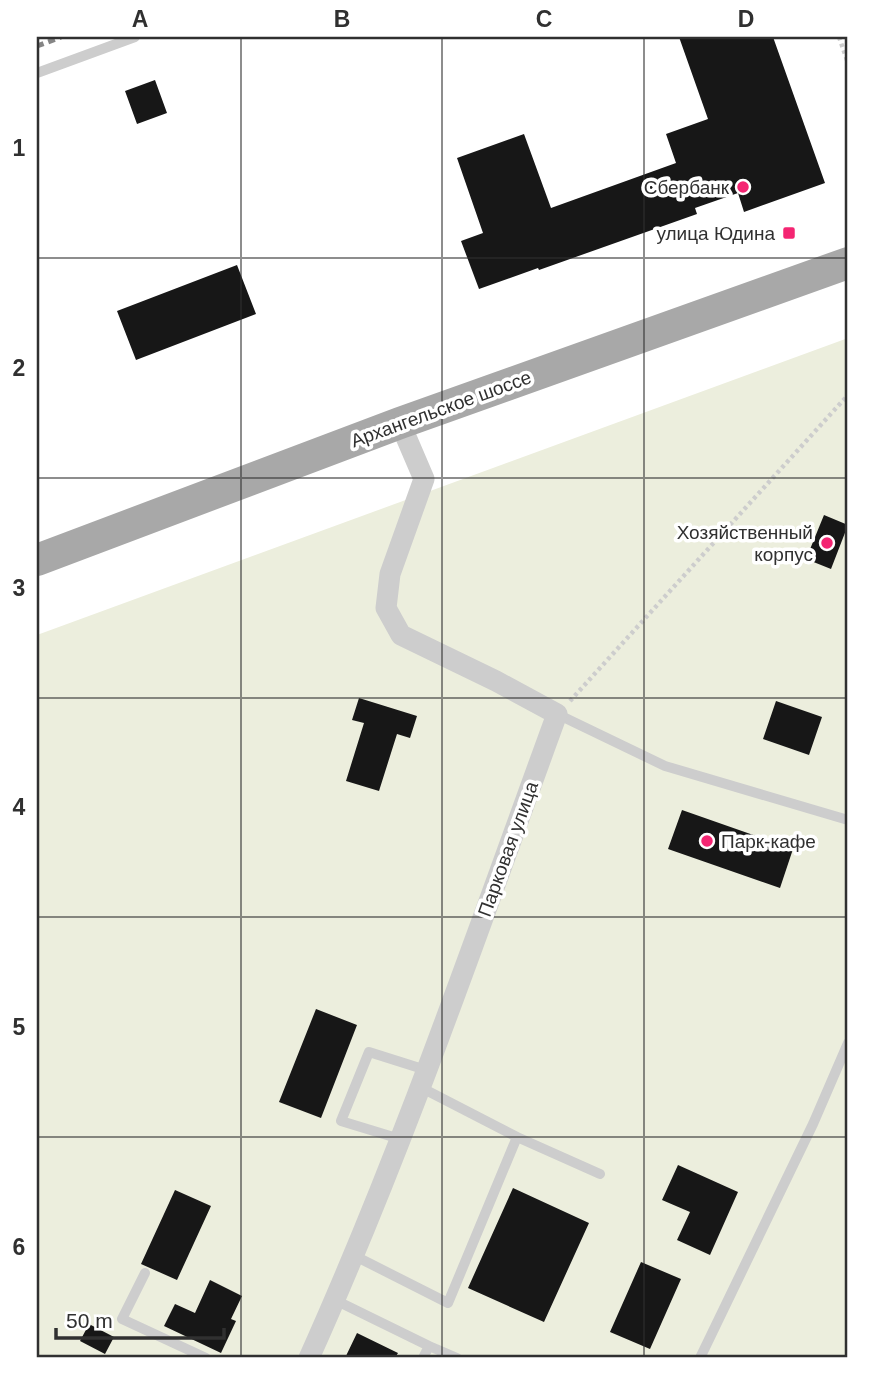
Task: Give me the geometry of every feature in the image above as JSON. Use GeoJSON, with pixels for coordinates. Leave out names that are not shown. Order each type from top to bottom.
{"type":"FeatureCollection","features":[{"type":"Feature","properties":{"kind":"main road","name":"Архангельское шоссе"},"geometry":{"type":"LineString","coordinates":[[37,560],[400,423],[848,263]]}},
{"type":"Feature","properties":{"kind":"street"},"geometry":{"type":"LineString","coordinates":[[400,423],[424,479],[390,574],[386,608],[401,635],[557,714]]}},
{"type":"Feature","properties":{"kind":"street","name":"Парковая улица"},"geometry":{"type":"LineString","coordinates":[[309,1358],[400,1139],[557,714]]}},
{"type":"Feature","properties":{"kind":"lane"},"geometry":{"type":"LineString","coordinates":[[37,73],[135,37]]}},
{"type":"Feature","properties":{"kind":"lane"},"geometry":{"type":"LineString","coordinates":[[557,714],[665,766],[848,820]]}},
{"type":"Feature","properties":{"kind":"lane"},"geometry":{"type":"LineString","coordinates":[[700,1358],[813,1124],[848,1044]]}},
{"type":"Feature","properties":{"kind":"lane"},"geometry":{"type":"LineString","coordinates":[[400,1139],[341,1121],[369,1052],[423,1078],[517,1137],[600,1174]]}},
{"type":"Feature","properties":{"kind":"lane"},"geometry":{"type":"LineString","coordinates":[[353,1255],[448,1303],[517,1137]]}},
{"type":"Feature","properties":{"kind":"lane"},"geometry":{"type":"LineString","coordinates":[[145,1273],[122,1319],[206,1358]]}},
{"type":"Feature","properties":{"kind":"lane"},"geometry":{"type":"LineString","coordinates":[[335,1300],[457,1358]]}},
{"type":"Feature","properties":{"kind":"lane"},"geometry":{"type":"LineString","coordinates":[[423,1358],[429,1346]]}},
{"type":"Feature","properties":{"kind":"path"},"geometry":{"type":"LineString","coordinates":[[839,37],[848,63]]}},
{"type":"Feature","properties":{"kind":"path"},"geometry":{"type":"LineString","coordinates":[[557,714],[848,395]]}},
{"type":"Feature","properties":{"kind":"green space"},"geometry":{"type":"Polygon","coordinates":[[[848,338],[848,1358],[37,1358],[37,635],[848,338]]]}},
{"type":"Feature","properties":{"kind":"building"},"geometry":{"type":"Polygon","coordinates":[[[679,37],[773,37],[825,183],[744,212],[738,193],[695,208],[697,214],[479,289],[461,241],[483,233],[457,158],[524,134],[551,208],[676,163],[666,134],[708,119],[679,37]]]}},
{"type":"Feature","properties":{"kind":"building"},"geometry":{"type":"Polygon","coordinates":[[[155,80],[167,113],[137,124],[125,91],[155,80]]]}},
{"type":"Feature","properties":{"kind":"building"},"geometry":{"type":"Polygon","coordinates":[[[237,265],[256,314],[136,360],[117,311],[237,265]]]}},
{"type":"Feature","properties":{"kind":"building","name":"Хозяйственный корпус"},"geometry":{"type":"Polygon","coordinates":[[[824,515],[848,525],[831,569],[806,559],[824,515]]]}},
{"type":"Feature","properties":{"kind":"building"},"geometry":{"type":"Polygon","coordinates":[[[359,698],[417,716],[410,738],[397,734],[379,791],[346,781],[364,723],[352,720],[359,698]]]}},
{"type":"Feature","properties":{"kind":"building"},"geometry":{"type":"Polygon","coordinates":[[[776,701],[822,717],[809,755],[763,739],[776,701]]]}},
{"type":"Feature","properties":{"kind":"building"},"geometry":{"type":"Polygon","coordinates":[[[682,810],[793,849],[780,888],[668,849],[682,810]]]}},
{"type":"Feature","properties":{"kind":"building"},"geometry":{"type":"Polygon","coordinates":[[[316,1009],[357,1025],[321,1118],[279,1102],[316,1009]]]}},
{"type":"Feature","properties":{"kind":"building"},"geometry":{"type":"Polygon","coordinates":[[[678,1165],[738,1192],[710,1255],[677,1240],[690,1212],[662,1200],[678,1165]]]}},
{"type":"Feature","properties":{"kind":"building"},"geometry":{"type":"Polygon","coordinates":[[[513,1188],[589,1223],[544,1322],[468,1288],[513,1188]]]}},
{"type":"Feature","properties":{"kind":"building"},"geometry":{"type":"Polygon","coordinates":[[[175,1190],[211,1206],[177,1280],[141,1264],[175,1190]]]}},
{"type":"Feature","properties":{"kind":"building"},"geometry":{"type":"Polygon","coordinates":[[[641,1262],[681,1279],[650,1349],[610,1332],[641,1262]]]}},
{"type":"Feature","properties":{"kind":"building"},"geometry":{"type":"Polygon","coordinates":[[[210,1280],[242,1296],[231,1319],[236,1321],[221,1353],[164,1326],[175,1304],[195,1313],[210,1280]]]}},
{"type":"Feature","properties":{"kind":"building"},"geometry":{"type":"Polygon","coordinates":[[[89,1324],[114,1337],[105,1354],[80,1341],[89,1324]]]}},
{"type":"Feature","properties":{"kind":"building"},"geometry":{"type":"Polygon","coordinates":[[[357,1333],[398,1353],[395,1358],[345,1358],[357,1333]]]}},
{"type":"Feature","properties":{"kind":"railway"},"geometry":{"type":"LineString","coordinates":[[37,46],[61,37]]}},
{"type":"Feature","properties":{"kind":"place","name":"Сбербанк"},"geometry":{"type":"Point","coordinates":[743,187]}},
{"type":"Feature","properties":{"kind":"place","name":"улица Юдина"},"geometry":{"type":"Point","coordinates":[789,233]}},
{"type":"Feature","properties":{"kind":"place","name":"Хозяйственный корпус"},"geometry":{"type":"Point","coordinates":[827,543]}},
{"type":"Feature","properties":{"kind":"place","name":"Парк-кафе"},"geometry":{"type":"Point","coordinates":[707,841]}}]}
